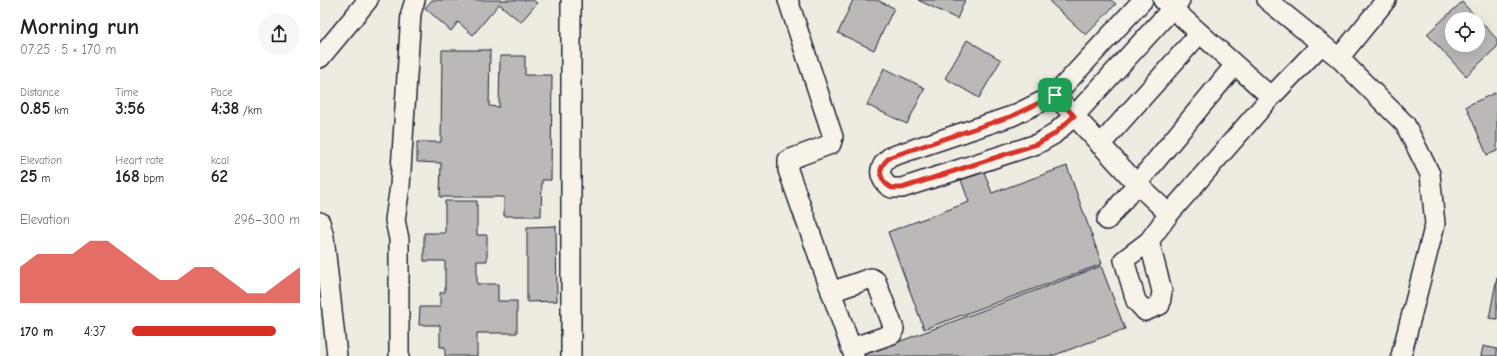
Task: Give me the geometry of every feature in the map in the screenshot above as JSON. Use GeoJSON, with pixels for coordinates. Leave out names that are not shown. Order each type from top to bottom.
{"type":"FeatureCollection","features":[{"type":"Feature","properties":{"kind":"lane"},"geometry":{"type":"LineString","coordinates":[[320,58],[368,0]]}},
{"type":"Feature","properties":{"kind":"lane"},"geometry":{"type":"LineString","coordinates":[[399,356],[399,239],[395,220],[400,186],[411,13],[415,0]]}},
{"type":"Feature","properties":{"kind":"lane"},"geometry":{"type":"LineString","coordinates":[[571,0],[571,356]]}},
{"type":"Feature","properties":{"kind":"lane"},"geometry":{"type":"LineString","coordinates":[[788,0],[833,137],[831,144],[788,160],[788,170],[852,352],[892,334],[894,328],[876,281],[871,278],[831,292]]}},
{"type":"Feature","properties":{"kind":"lane"},"geometry":{"type":"LineString","coordinates":[[1143,0],[1055,95],[1012,116],[890,157],[884,162],[881,168],[881,176],[884,182],[892,188],[902,188],[1037,144],[1053,135],[1074,116],[1172,3],[1200,33],[1271,97]]}},
{"type":"Feature","properties":{"kind":"lane"},"geometry":{"type":"LineString","coordinates":[[1267,0],[1339,58],[1405,124],[1430,174],[1435,224],[1401,356]]}},
{"type":"Feature","properties":{"kind":"lane"},"geometry":{"type":"LineString","coordinates":[[1339,58],[1386,0]]}},
{"type":"Feature","properties":{"kind":"lane"},"geometry":{"type":"LineString","coordinates":[[1100,145],[1200,33]]}},
{"type":"Feature","properties":{"kind":"lane"},"geometry":{"type":"LineString","coordinates":[[1149,241],[1169,214],[1271,97],[1322,44]]}},
{"type":"Feature","properties":{"kind":"lane"},"geometry":{"type":"LineString","coordinates":[[1107,220],[1235,65]]}},
{"type":"Feature","properties":{"kind":"lane"},"geometry":{"type":"LineString","coordinates":[[1055,95],[1136,183],[1169,214]]}},
{"type":"Feature","properties":{"kind":"lane"},"geometry":{"type":"LineString","coordinates":[[320,222],[324,237],[337,356]]}},
{"type":"Feature","properties":{"kind":"building"},"geometry":{"type":"Polygon","coordinates":[[[432,0],[533,0],[537,3],[521,22],[499,4],[473,35],[458,22],[451,31],[425,8],[432,0]]]}},
{"type":"Feature","properties":{"kind":"building"},"geometry":{"type":"Polygon","coordinates":[[[853,0],[877,0],[894,8],[874,50],[838,33],[853,0]]]}},
{"type":"Feature","properties":{"kind":"building"},"geometry":{"type":"Polygon","coordinates":[[[918,0],[965,0],[957,19],[918,0]]]}},
{"type":"Feature","properties":{"kind":"building"},"geometry":{"type":"Polygon","coordinates":[[[1052,0],[1111,0],[1116,4],[1086,35],[1050,2],[1052,0]]]}},
{"type":"Feature","properties":{"kind":"building"},"geometry":{"type":"Polygon","coordinates":[[[1462,2],[1471,12],[1451,12],[1462,2]]]}},
{"type":"Feature","properties":{"kind":"building"},"geometry":{"type":"Polygon","coordinates":[[[1445,18],[1445,52],[1485,52],[1485,26],[1497,39],[1497,47],[1466,76],[1427,34],[1445,18]]]}},
{"type":"Feature","properties":{"kind":"building"},"geometry":{"type":"Polygon","coordinates":[[[967,40],[1001,60],[979,98],[945,78],[967,40]]]}},
{"type":"Feature","properties":{"kind":"building"},"geometry":{"type":"Polygon","coordinates":[[[442,50],[490,50],[489,106],[499,107],[500,56],[525,56],[525,75],[552,75],[551,180],[542,180],[541,216],[504,216],[504,197],[440,197],[441,163],[417,162],[417,142],[441,142],[442,50]]]}},
{"type":"Feature","properties":{"kind":"building"},"geometry":{"type":"Polygon","coordinates":[[[884,68],[925,88],[907,124],[867,105],[884,68]]]}},
{"type":"Feature","properties":{"kind":"building"},"geometry":{"type":"Polygon","coordinates":[[[1497,92],[1497,151],[1487,155],[1466,106],[1497,92]]]}},
{"type":"Feature","properties":{"kind":"building"},"geometry":{"type":"Polygon","coordinates":[[[1067,166],[1102,264],[924,329],[888,232],[969,202],[961,180],[984,172],[992,193],[1067,166]]]}},
{"type":"Feature","properties":{"kind":"building"},"geometry":{"type":"Polygon","coordinates":[[[445,201],[477,201],[477,235],[487,235],[487,261],[477,261],[477,284],[498,284],[498,301],[517,301],[517,333],[477,333],[477,356],[445,356],[445,347],[440,347],[440,325],[419,325],[420,307],[440,307],[440,293],[445,292],[445,261],[424,261],[424,233],[445,233],[445,201]]]}},
{"type":"Feature","properties":{"kind":"building"},"geometry":{"type":"Polygon","coordinates":[[[556,226],[557,301],[527,302],[527,227],[556,226]]]}},
{"type":"Feature","properties":{"kind":"building"},"geometry":{"type":"Polygon","coordinates":[[[1101,266],[1125,329],[1052,356],[861,356],[1101,266]]]}},
{"type":"Feature","properties":{"kind":"building"},"geometry":{"type":"Polygon","coordinates":[[[1497,277],[1497,319],[1489,318],[1497,277]]]}},
{"type":"Feature","properties":{"kind":"building"},"geometry":{"type":"Polygon","coordinates":[[[1483,346],[1497,349],[1497,356],[1481,356],[1483,346]]]}},
{"type":"Feature","properties":{"kind":"route"},"geometry":{"type":"LineString","coordinates":[[1055,95],[1074,116],[1053,135],[1037,144],[902,188],[892,188],[884,182],[881,176],[881,168],[884,162],[890,157],[1012,116],[1055,95]]}}]}
